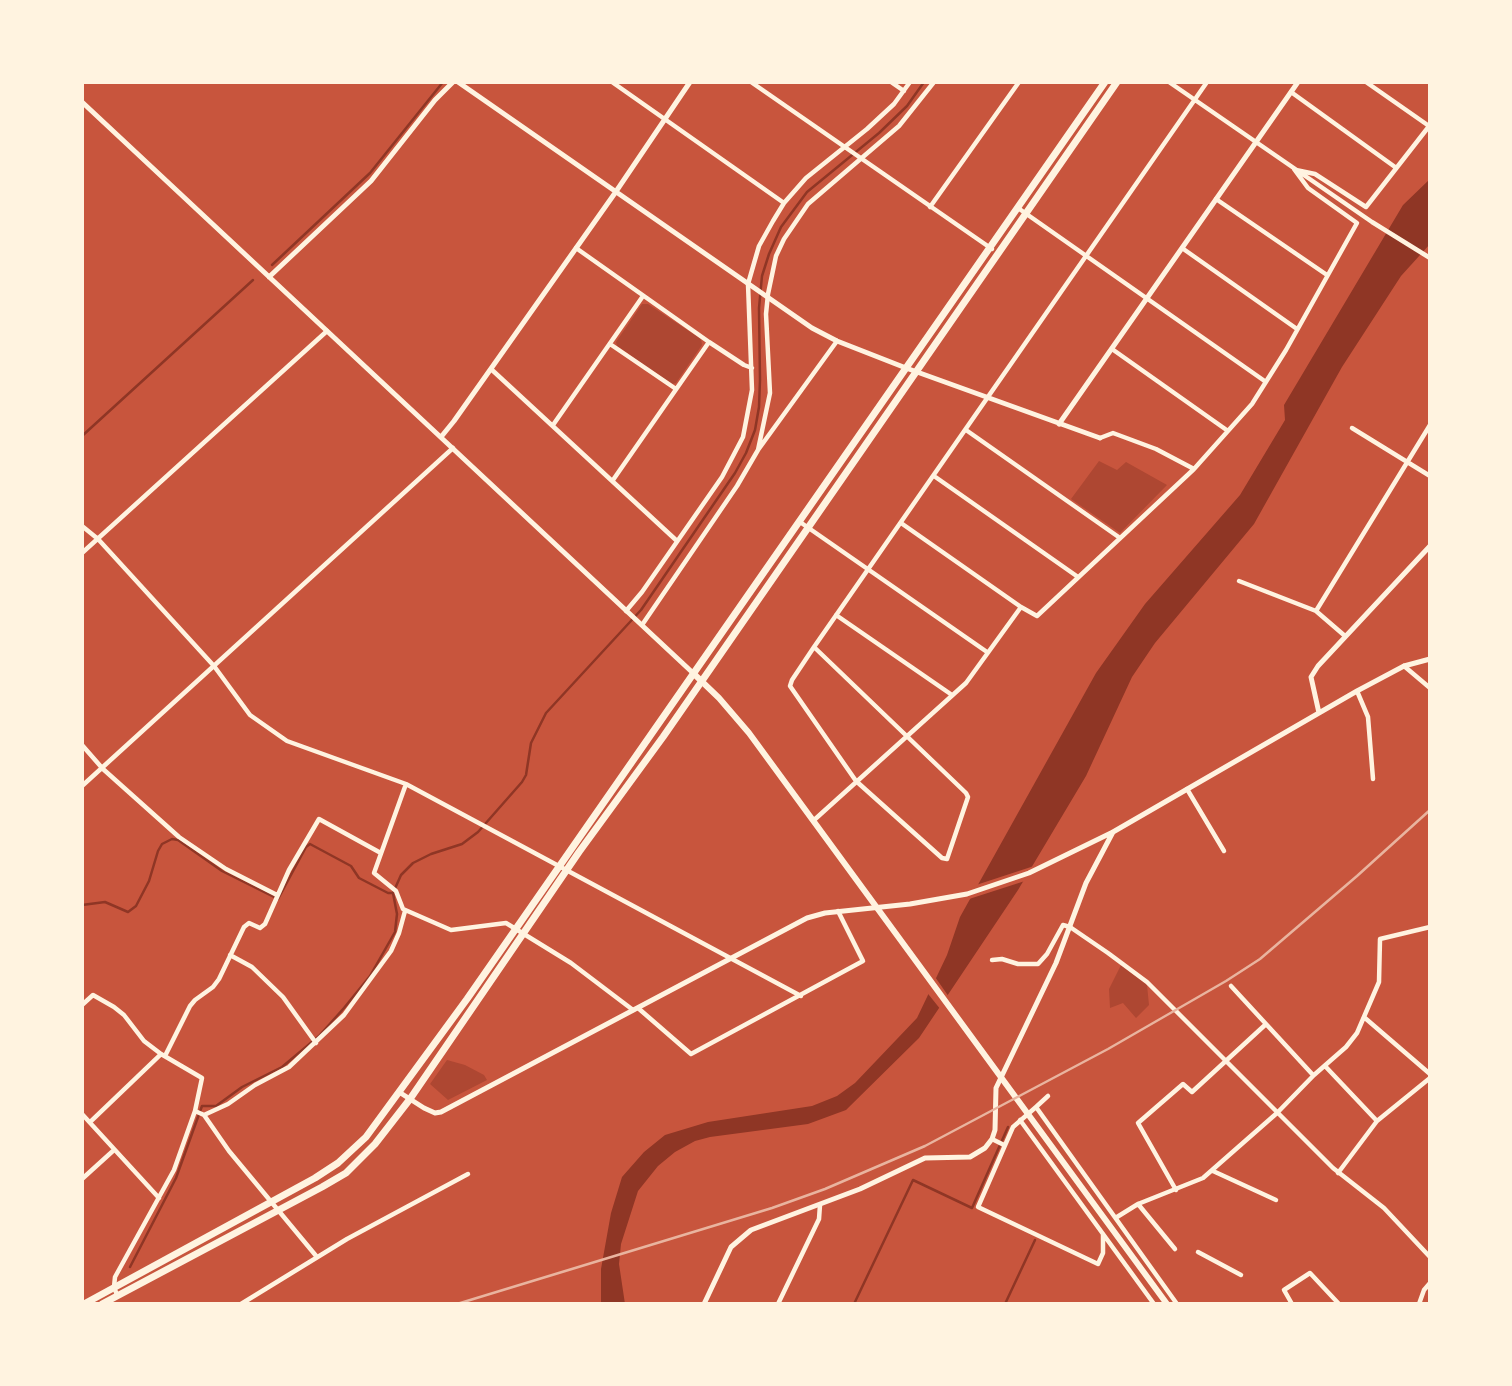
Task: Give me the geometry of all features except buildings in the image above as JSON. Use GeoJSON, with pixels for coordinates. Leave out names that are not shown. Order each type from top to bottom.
{"type":"FeatureCollection","features":[{"type":"Feature","properties":{"kind":"main road"},"geometry":{"type":"LineString","coordinates":[[1022,211],[1105,82]]}},
{"type":"Feature","properties":{"kind":"main road"},"geometry":{"type":"LineString","coordinates":[[564,868],[693,673],[906,368],[1117,82]]}},
{"type":"Feature","properties":{"kind":"main road"},"geometry":{"type":"LineString","coordinates":[[102,1304],[116,1291],[270,1201],[315,1178],[338,1163],[366,1137],[702,681],[917,372],[994,251]]}},
{"type":"Feature","properties":{"kind":"main road"},"geometry":{"type":"LineString","coordinates":[[693,673],[741,724],[1167,1304]]}},
{"type":"Feature","properties":{"kind":"main road"},"geometry":{"type":"LineString","coordinates":[[84,1304],[116,1291],[278,1211],[346,1173],[375,1144],[410,1099],[520,930]]}},
{"type":"Feature","properties":{"kind":"street"},"geometry":{"type":"LineString","coordinates":[[269,277],[371,181],[435,100],[455,82],[812,328],[837,341],[988,399],[1100,438],[1113,433],[1156,449],[1194,468]]}},
{"type":"Feature","properties":{"kind":"street"},"geometry":{"type":"LineString","coordinates":[[612,82],[784,203]]}},
{"type":"Feature","properties":{"kind":"street"},"geometry":{"type":"LineString","coordinates":[[441,437],[615,193],[690,82]]}},
{"type":"Feature","properties":{"kind":"street"},"geometry":{"type":"LineString","coordinates":[[751,82],[994,251]]}},
{"type":"Feature","properties":{"kind":"street"},"geometry":{"type":"LineString","coordinates":[[891,82],[904,91]]}},
{"type":"Feature","properties":{"kind":"street"},"geometry":{"type":"LineString","coordinates":[[628,612],[737,453],[749,414],[752,368],[749,286],[759,246],[784,203],[806,178],[847,149],[910,82]]}},
{"type":"Feature","properties":{"kind":"street"},"geometry":{"type":"LineString","coordinates":[[758,450],[770,393],[766,297],[776,256],[800,214],[820,192],[899,126],[934,82]]}},
{"type":"Feature","properties":{"kind":"street"},"geometry":{"type":"LineString","coordinates":[[930,206],[1019,82]]}},
{"type":"Feature","properties":{"kind":"street"},"geometry":{"type":"LineString","coordinates":[[1170,82],[1294,169],[1430,258]]}},
{"type":"Feature","properties":{"kind":"street"},"geometry":{"type":"LineString","coordinates":[[814,647],[968,797],[947,859],[942,858],[856,782],[790,686],[792,680],[814,647],[836,615],[1087,257],[1207,82]]}},
{"type":"Feature","properties":{"kind":"street"},"geometry":{"type":"LineString","coordinates":[[1059,424],[1298,82]]}},
{"type":"Feature","properties":{"kind":"street"},"geometry":{"type":"LineString","coordinates":[[1294,169],[1315,174],[1366,207],[1429,126],[1366,82]]}},
{"type":"Feature","properties":{"kind":"street"},"geometry":{"type":"LineString","coordinates":[[1291,92],[1395,167]]}},
{"type":"Feature","properties":{"kind":"street"},"geometry":{"type":"LineString","coordinates":[[82,102],[693,673]]}},
{"type":"Feature","properties":{"kind":"street"},"geometry":{"type":"LineString","coordinates":[[901,523],[1037,616],[1194,468],[1252,404],[1297,329],[1357,223],[1308,188],[1294,169]]}},
{"type":"Feature","properties":{"kind":"street"},"geometry":{"type":"LineString","coordinates":[[1216,199],[1326,275]]}},
{"type":"Feature","properties":{"kind":"street"},"geometry":{"type":"LineString","coordinates":[[1022,211],[1266,382]]}},
{"type":"Feature","properties":{"kind":"street"},"geometry":{"type":"LineString","coordinates":[[576,248],[709,342],[752,368]]}},
{"type":"Feature","properties":{"kind":"street"},"geometry":{"type":"LineString","coordinates":[[1182,248],[1297,329]]}},
{"type":"Feature","properties":{"kind":"street"},"geometry":{"type":"LineString","coordinates":[[553,425],[643,296]]}},
{"type":"Feature","properties":{"kind":"street"},"geometry":{"type":"LineString","coordinates":[[82,553],[327,331]]}},
{"type":"Feature","properties":{"kind":"street"},"geometry":{"type":"LineString","coordinates":[[640,624],[737,486],[758,450],[837,341]]}},
{"type":"Feature","properties":{"kind":"street"},"geometry":{"type":"LineString","coordinates":[[613,480],[709,342]]}},
{"type":"Feature","properties":{"kind":"street"},"geometry":{"type":"LineString","coordinates":[[610,344],[676,389]]}},
{"type":"Feature","properties":{"kind":"street"},"geometry":{"type":"LineString","coordinates":[[1112,349],[1228,430]]}},
{"type":"Feature","properties":{"kind":"street"},"geometry":{"type":"LineString","coordinates":[[491,369],[677,541]]}},
{"type":"Feature","properties":{"kind":"street"},"geometry":{"type":"LineString","coordinates":[[1316,611],[1430,425]]}},
{"type":"Feature","properties":{"kind":"street"},"geometry":{"type":"LineString","coordinates":[[1352,428],[1430,477]]}},
{"type":"Feature","properties":{"kind":"street"},"geometry":{"type":"LineString","coordinates":[[966,430],[1121,538]]}},
{"type":"Feature","properties":{"kind":"street"},"geometry":{"type":"LineString","coordinates":[[82,786],[453,448]]}},
{"type":"Feature","properties":{"kind":"street"},"geometry":{"type":"LineString","coordinates":[[934,476],[1078,577]]}},
{"type":"Feature","properties":{"kind":"street"},"geometry":{"type":"LineString","coordinates":[[800,522],[987,652]]}},
{"type":"Feature","properties":{"kind":"street"},"geometry":{"type":"LineString","coordinates":[[82,526],[98,539],[214,666],[250,715],[291,743],[406,784],[801,996]]}},
{"type":"Feature","properties":{"kind":"street"},"geometry":{"type":"LineString","coordinates":[[1319,713],[1311,677],[1345,636],[1430,546]]}},
{"type":"Feature","properties":{"kind":"street"},"geometry":{"type":"LineString","coordinates":[[1239,581],[1316,611],[1345,636]]}},
{"type":"Feature","properties":{"kind":"street"},"geometry":{"type":"LineString","coordinates":[[812,822],[966,682],[1021,607]]}},
{"type":"Feature","properties":{"kind":"street"},"geometry":{"type":"LineString","coordinates":[[836,615],[952,695]]}},
{"type":"Feature","properties":{"kind":"street"},"geometry":{"type":"LineString","coordinates":[[400,1092],[435,1113],[448,1109],[807,918],[838,911],[945,898],[1004,883],[1048,865],[1113,832],[1357,691],[1404,667],[1430,659]]}},
{"type":"Feature","properties":{"kind":"street"},"geometry":{"type":"LineString","coordinates":[[1404,667],[1430,688]]}},
{"type":"Feature","properties":{"kind":"street"},"geometry":{"type":"LineString","coordinates":[[1357,691],[1368,717],[1373,779]]}},
{"type":"Feature","properties":{"kind":"street"},"geometry":{"type":"LineString","coordinates":[[82,745],[103,769],[178,837],[201,854],[277,896]]}},
{"type":"Feature","properties":{"kind":"street"},"geometry":{"type":"LineString","coordinates":[[204,1115],[289,1068],[344,1015],[381,967],[396,941],[405,911],[396,891],[374,873],[406,784]]}},
{"type":"Feature","properties":{"kind":"street"},"geometry":{"type":"LineString","coordinates":[[1187,789],[1224,851]]}},
{"type":"Feature","properties":{"kind":"street"},"geometry":{"type":"LineString","coordinates":[[89,1122],[163,1055],[190,1006],[214,987],[247,924],[252,923],[260,928],[265,924],[277,896],[319,819],[377,849],[379,855]]}},
{"type":"Feature","properties":{"kind":"street"},"geometry":{"type":"LineString","coordinates":[[704,1304],[731,1247],[751,1230],[820,1205],[925,1158],[970,1157],[985,1148],[992,1139],[996,1117],[996,1088],[1046,984],[1086,883],[1113,832]]}},
{"type":"Feature","properties":{"kind":"street"},"geometry":{"type":"LineString","coordinates":[[405,911],[451,930],[506,923],[571,962],[636,1009],[691,1054],[863,961],[838,911]]}},
{"type":"Feature","properties":{"kind":"street"},"geometry":{"type":"LineString","coordinates":[[992,960],[1038,964],[1047,954],[1063,925],[1070,927],[1147,982],[1277,1113],[1338,1172],[1384,1208],[1430,1257]]}},
{"type":"Feature","properties":{"kind":"street"},"geometry":{"type":"LineString","coordinates":[[1117,1217],[1138,1203],[1203,1178],[1277,1113],[1353,1040],[1366,1018],[1380,982],[1380,939],[1430,927]]}},
{"type":"Feature","properties":{"kind":"street"},"geometry":{"type":"LineString","coordinates":[[230,955],[252,967],[283,997],[316,1043]]}},
{"type":"Feature","properties":{"kind":"street"},"geometry":{"type":"LineString","coordinates":[[1231,986],[1314,1075]]}},
{"type":"Feature","properties":{"kind":"street"},"geometry":{"type":"LineString","coordinates":[[82,1005],[93,995],[114,1007],[124,1015],[144,1041],[202,1078],[195,1111],[174,1170],[115,1277],[116,1291]]}},
{"type":"Feature","properties":{"kind":"street"},"geometry":{"type":"LineString","coordinates":[[1338,1172],[1377,1121],[1430,1077],[1366,1018]]}},
{"type":"Feature","properties":{"kind":"street"},"geometry":{"type":"LineString","coordinates":[[1176,1190],[1138,1123],[1183,1084],[1192,1091],[1265,1025]]}},
{"type":"Feature","properties":{"kind":"street"},"geometry":{"type":"LineString","coordinates":[[1325,1066],[1377,1121]]}},
{"type":"Feature","properties":{"kind":"street"},"geometry":{"type":"LineString","coordinates":[[1048,1096],[1020,1120],[1004,1144],[978,1207],[1098,1264],[1103,1253],[1103,1234]]}},
{"type":"Feature","properties":{"kind":"street"},"geometry":{"type":"LineString","coordinates":[[1036,1107],[1177,1304]]}},
{"type":"Feature","properties":{"kind":"street"},"geometry":{"type":"LineString","coordinates":[[195,1111],[204,1115],[221,1141],[317,1257]]}},
{"type":"Feature","properties":{"kind":"street"},"geometry":{"type":"LineString","coordinates":[[82,1114],[160,1199]]}},
{"type":"Feature","properties":{"kind":"street"},"geometry":{"type":"LineString","coordinates":[[1020,1120],[1154,1304]]}},
{"type":"Feature","properties":{"kind":"street"},"geometry":{"type":"LineString","coordinates":[[992,1139],[1004,1144]]}},
{"type":"Feature","properties":{"kind":"street"},"geometry":{"type":"LineString","coordinates":[[82,1179],[114,1150]]}},
{"type":"Feature","properties":{"kind":"street"},"geometry":{"type":"LineString","coordinates":[[1213,1170],[1276,1200]]}},
{"type":"Feature","properties":{"kind":"street"},"geometry":{"type":"LineString","coordinates":[[241,1304],[317,1257],[468,1174]]}},
{"type":"Feature","properties":{"kind":"street"},"geometry":{"type":"LineString","coordinates":[[1138,1203],[1175,1249]]}},
{"type":"Feature","properties":{"kind":"street"},"geometry":{"type":"LineString","coordinates":[[778,1304],[818,1219],[820,1205]]}},
{"type":"Feature","properties":{"kind":"street"},"geometry":{"type":"LineString","coordinates":[[1198,1252],[1241,1275]]}},
{"type":"Feature","properties":{"kind":"street"},"geometry":{"type":"LineString","coordinates":[[1292,1304],[1284,1290],[1310,1273],[1339,1304]]}},
{"type":"Feature","properties":{"kind":"street"},"geometry":{"type":"LineString","coordinates":[[1419,1304],[1423,1290],[1430,1283]]}},
{"type":"Feature","properties":{"kind":"shaded area"},"geometry":{"type":"Polygon","coordinates":[[[1430,179],[1430,244],[1401,276],[1342,367],[1254,524],[1155,643],[1132,677],[1086,776],[1018,890],[919,1038],[846,1110],[808,1124],[695,1141],[658,1166],[638,1191],[621,1244],[619,1264],[625,1304],[601,1304],[601,1269],[611,1213],[622,1177],[644,1152],[665,1135],[708,1122],[812,1106],[837,1096],[855,1083],[917,1018],[947,955],[960,917],[1096,673],[1145,604],[1240,495],[1285,420],[1284,405],[1403,205],[1430,179]]]}},
{"type":"Feature","properties":{"kind":"shaded area"},"geometry":{"type":"Polygon","coordinates":[[[642,304],[648,304],[701,339],[702,345],[676,383],[672,384],[617,346],[616,342],[642,304]]]}},
{"type":"Feature","properties":{"kind":"shaded area"},"geometry":{"type":"Polygon","coordinates":[[[1099,461],[1117,470],[1126,462],[1167,485],[1120,533],[1071,499],[1099,461]]]}},
{"type":"Feature","properties":{"kind":"shaded area"},"geometry":{"type":"Polygon","coordinates":[[[1121,965],[1147,985],[1149,1005],[1136,1018],[1123,1003],[1110,1008],[1109,989],[1121,965]]]}},
{"type":"Feature","properties":{"kind":"shaded area"},"geometry":{"type":"Polygon","coordinates":[[[447,1060],[465,1065],[484,1075],[487,1080],[448,1100],[430,1084],[447,1060]]]}},
{"type":"Feature","properties":{"kind":"pier"},"geometry":{"type":"Polygon","coordinates":[[[1037,865],[1028,880],[966,900],[973,886],[1037,865]]]}},
{"type":"Feature","properties":{"kind":"pier"},"geometry":{"type":"Polygon","coordinates":[[[933,974],[949,997],[941,1010],[925,990],[933,974]]]}},
{"type":"Feature","properties":{"kind":"waterway"},"geometry":{"type":"LineString","coordinates":[[272,265],[370,173],[443,82]]}},
{"type":"Feature","properties":{"kind":"waterway"},"geometry":{"type":"LineString","coordinates":[[82,905],[105,902],[128,912],[136,906],[149,881],[162,844],[172,839],[178,840],[222,871],[278,899],[310,844],[351,866],[359,878],[393,893],[401,875],[413,863],[462,844],[478,832],[522,782],[526,775],[531,743],[546,713],[641,610],[746,453],[755,430],[759,407],[759,308],[762,276],[781,227],[807,192],[879,133],[907,106],[924,82]]}},
{"type":"Feature","properties":{"kind":"waterway"},"geometry":{"type":"LineString","coordinates":[[82,436],[253,280]]}},
{"type":"Feature","properties":{"kind":"waterway"},"geometry":{"type":"LineString","coordinates":[[130,1267],[176,1178],[202,1106],[216,1106],[242,1087],[282,1067],[319,1036],[370,976],[395,932],[397,914],[393,893]]}},
{"type":"Feature","properties":{"kind":"waterway"},"geometry":{"type":"LineString","coordinates":[[854,1304],[913,1180],[972,1208],[1008,1127]]}},
{"type":"Feature","properties":{"kind":"waterway"},"geometry":{"type":"LineString","coordinates":[[1005,1304],[1035,1240]]}},
{"type":"Feature","properties":{"kind":"railway"},"geometry":{"type":"LineString","coordinates":[[457,1304],[772,1208],[825,1189],[925,1146],[1108,1049],[1260,959],[1430,810]]}}]}
